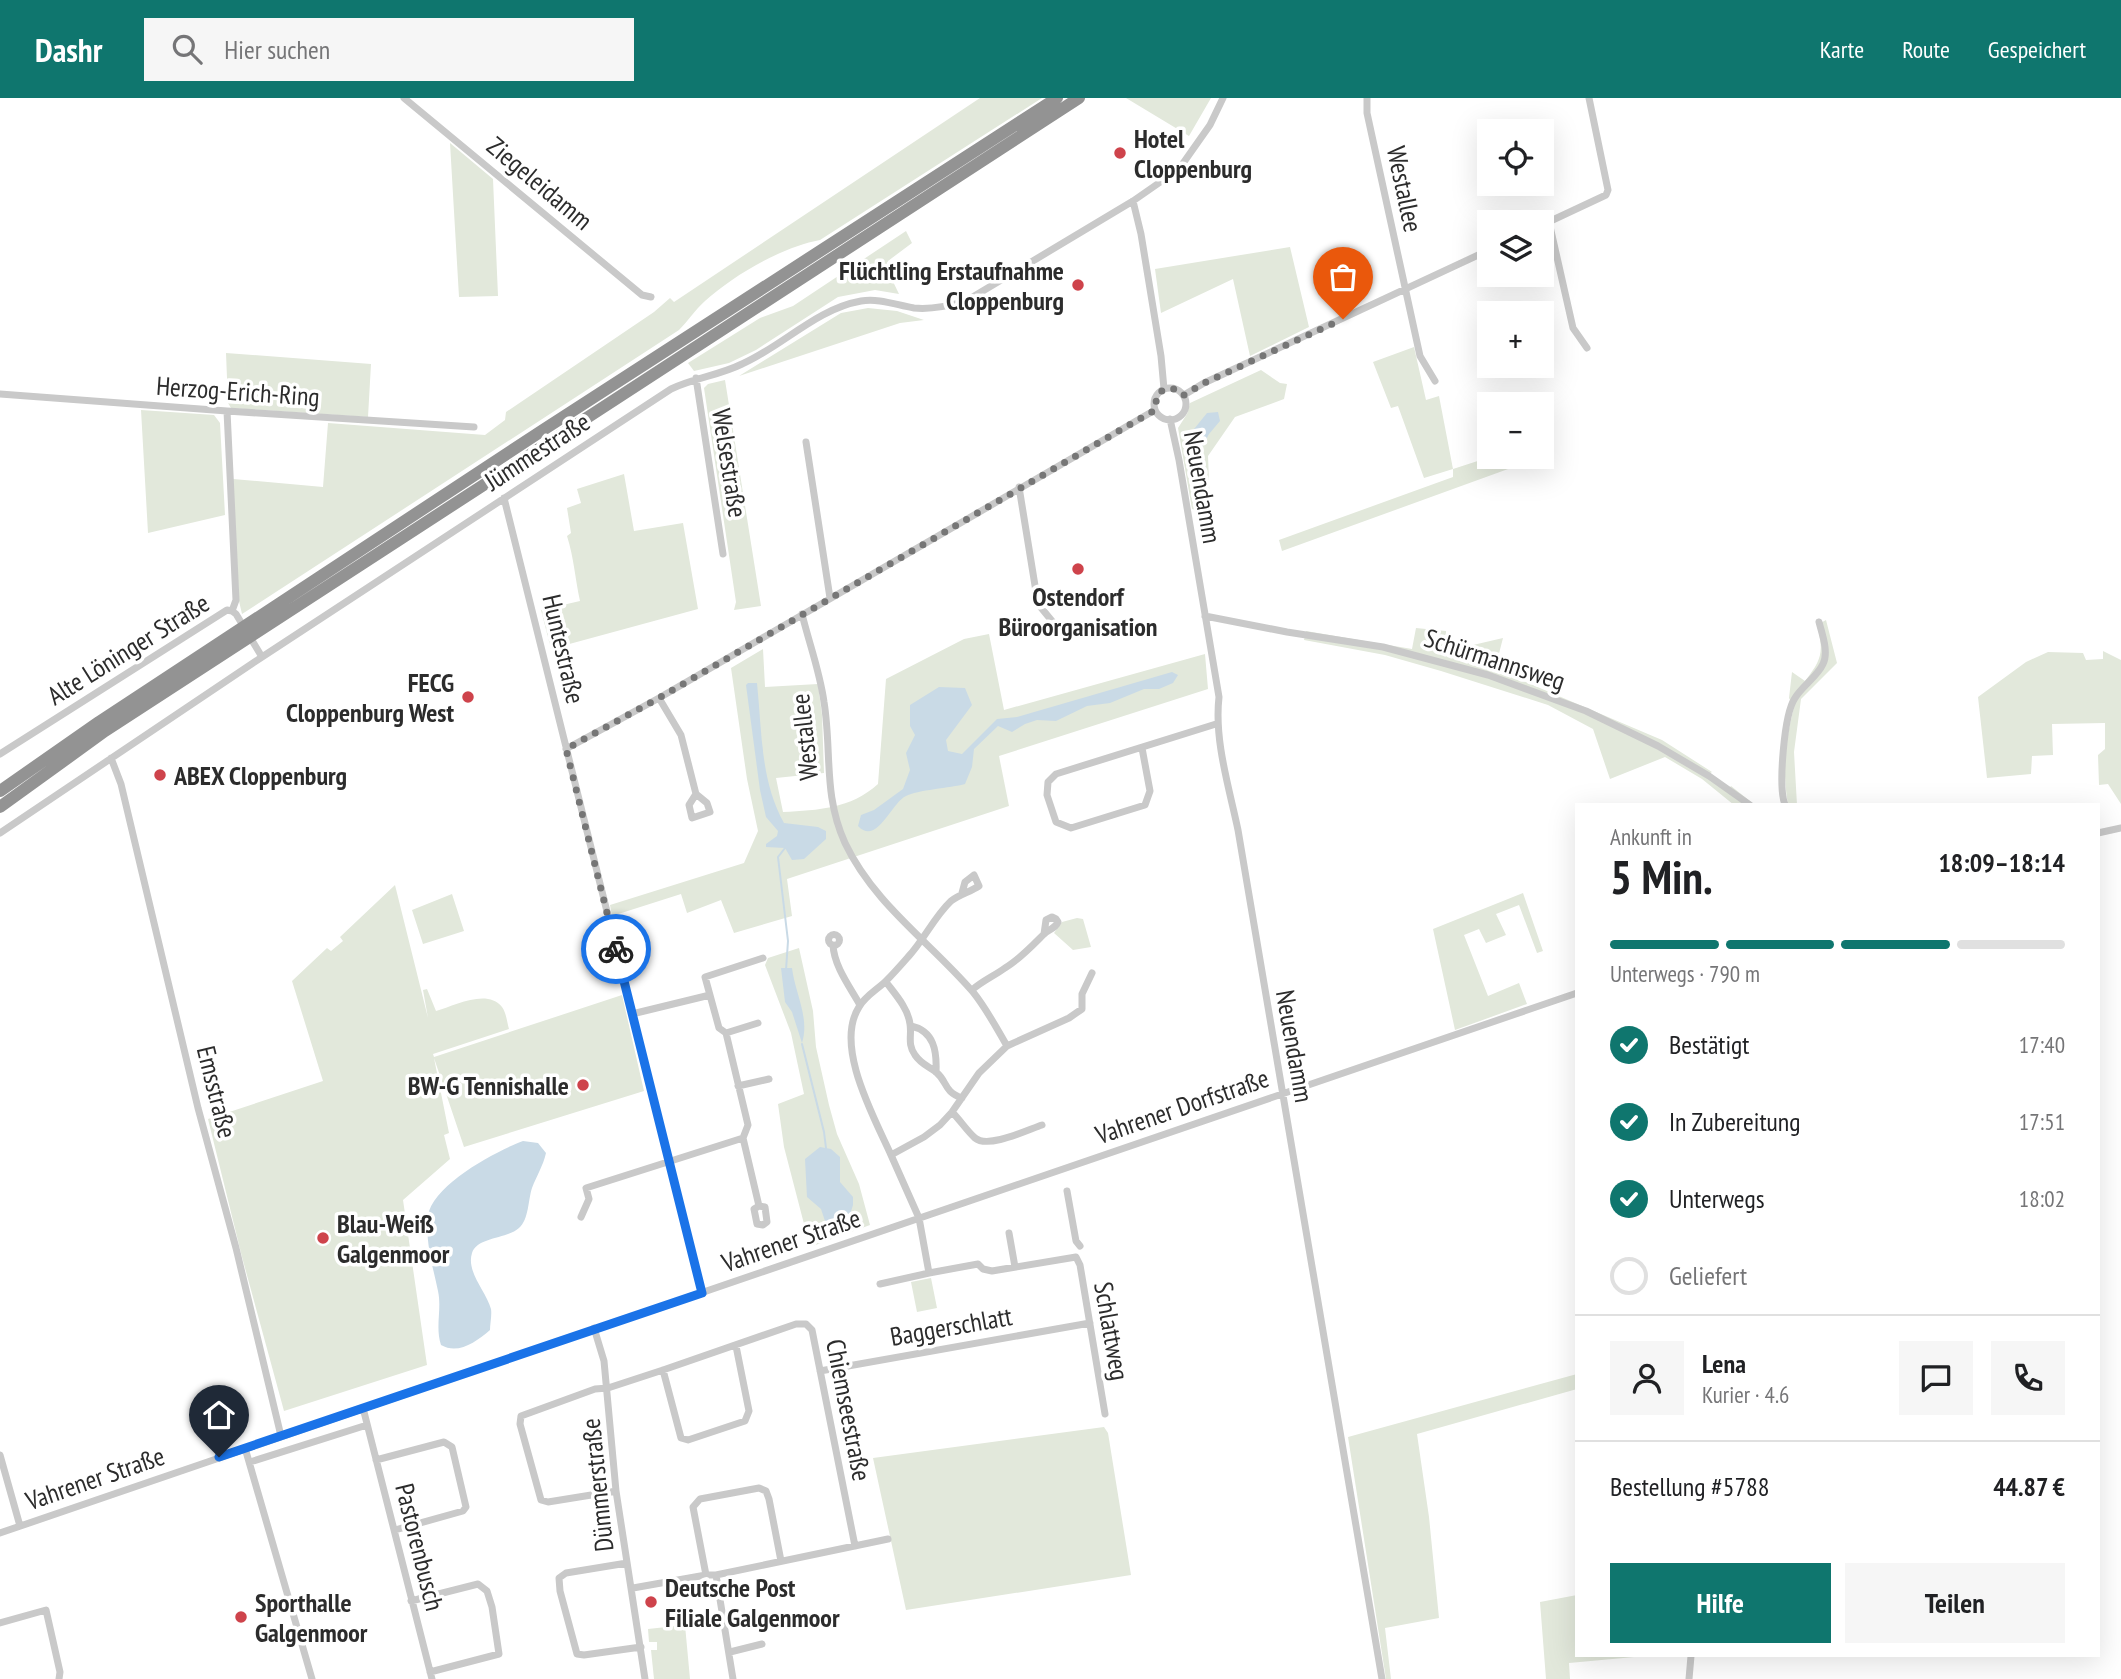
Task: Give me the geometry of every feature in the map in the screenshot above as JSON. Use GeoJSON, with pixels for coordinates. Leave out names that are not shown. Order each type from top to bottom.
{"type":"FeatureCollection","features":[{"type":"Feature","properties":{"kind":"highway"},"geometry":{"type":"LineString","coordinates":[[256,626],[543,430],[1057,98]]}},
{"type":"Feature","properties":{"kind":"highway"},"geometry":{"type":"LineString","coordinates":[[0,791],[99,722],[239,637],[1079,98]]}},
{"type":"Feature","properties":{"kind":"highway"},"geometry":{"type":"LineString","coordinates":[[712,335],[728,331],[756,314]]}},
{"type":"Feature","properties":{"kind":"highway"},"geometry":{"type":"LineString","coordinates":[[0,807],[239,637]]}},
{"type":"Feature","properties":{"kind":"street","name":"Ziegeleidamm"},"geometry":{"type":"LineString","coordinates":[[404,98],[642,295],[651,297]]}},
{"type":"Feature","properties":{"kind":"street"},"geometry":{"type":"LineString","coordinates":[[1133,201],[1180,169],[1210,125],[1223,98]]}},
{"type":"Feature","properties":{"kind":"street","name":"Westallee"},"geometry":{"type":"LineString","coordinates":[[1367,98],[1367,113],[1420,356],[1435,381]]}},
{"type":"Feature","properties":{"kind":"street"},"geometry":{"type":"LineString","coordinates":[[1554,219],[1605,195],[1608,190],[1589,98]]}},
{"type":"Feature","properties":{"kind":"street","name":"Jümmestraße"},"geometry":{"type":"LineString","coordinates":[[0,834],[262,657],[671,389],[696,378],[743,364],[828,311],[844,305],[863,300],[878,300],[916,308],[945,308],[967,300],[1133,201]]}},
{"type":"Feature","properties":{"kind":"street","name":"Neuendamm"},"geometry":{"type":"LineString","coordinates":[[1133,201],[1138,213],[1164,389]]}},
{"type":"Feature","properties":{"kind":"street"},"geometry":{"type":"LineString","coordinates":[[1184,395],[1204,383],[1477,256]]}},
{"type":"Feature","properties":{"kind":"street"},"geometry":{"type":"LineString","coordinates":[[1554,257],[1573,328],[1587,348]]}},
{"type":"Feature","properties":{"kind":"street","name":"Welsestraße"},"geometry":{"type":"LineString","coordinates":[[696,378],[723,554]]}},
{"type":"Feature","properties":{"kind":"street","name":"Neuendamm"},"geometry":{"type":"LineString","coordinates":[[1164,389],[1177,389],[1184,395],[1185,409],[1179,417],[1161,417],[1155,410],[1157,395],[1164,389]]}},
{"type":"Feature","properties":{"kind":"street","name":"Herzog-Erich-Ring"},"geometry":{"type":"LineString","coordinates":[[0,394],[474,427]]}},
{"type":"Feature","properties":{"kind":"street"},"geometry":{"type":"LineString","coordinates":[[566,749],[659,698],[1155,410]]}},
{"type":"Feature","properties":{"kind":"street"},"geometry":{"type":"LineString","coordinates":[[226,411],[236,600],[232,611]]}},
{"type":"Feature","properties":{"kind":"street","name":"Neuendamm"},"geometry":{"type":"LineString","coordinates":[[1170,419],[1219,697],[1218,724],[1382,1679]]}},
{"type":"Feature","properties":{"kind":"street"},"geometry":{"type":"LineString","coordinates":[[806,442],[830,598]]}},
{"type":"Feature","properties":{"kind":"street"},"geometry":{"type":"LineString","coordinates":[[1019,487],[1038,604],[1052,621]]}},
{"type":"Feature","properties":{"kind":"street","name":"Huntestraße"},"geometry":{"type":"LineString","coordinates":[[504,498],[702,1293]]}},
{"type":"Feature","properties":{"kind":"street","name":"Alte Löninger Straße"},"geometry":{"type":"LineString","coordinates":[[0,754],[220,614],[232,611],[262,657]]}},
{"type":"Feature","properties":{"kind":"street","name":"Westallee"},"geometry":{"type":"LineString","coordinates":[[802,614],[825,703],[827,764],[836,816],[852,854],[867,880],[896,914],[972,990],[1007,1046]]}},
{"type":"Feature","properties":{"kind":"street","name":"Schürmannsweg"},"geometry":{"type":"LineString","coordinates":[[1205,616],[1274,630],[1383,646],[1488,675],[1586,711],[1658,746],[1709,776],[1747,803]]}},
{"type":"Feature","properties":{"kind":"street"},"geometry":{"type":"LineString","coordinates":[[1785,803],[1783,745],[1793,699],[1824,664],[1825,645],[1819,622]]}},
{"type":"Feature","properties":{"kind":"street"},"geometry":{"type":"LineString","coordinates":[[659,698],[681,735],[696,794]]}},
{"type":"Feature","properties":{"kind":"street"},"geometry":{"type":"LineString","coordinates":[[1142,748],[1150,791],[1145,805],[1071,828],[1056,822],[1047,795],[1048,782],[1056,774],[1218,724]]}},
{"type":"Feature","properties":{"kind":"street","name":"Emsstraße"},"geometry":{"type":"LineString","coordinates":[[111,758],[126,804],[198,1108],[236,1248],[281,1436]]}},
{"type":"Feature","properties":{"kind":"street"},"geometry":{"type":"LineString","coordinates":[[2100,833],[2121,828]]}},
{"type":"Feature","properties":{"kind":"street"},"geometry":{"type":"LineString","coordinates":[[929,1273],[919,1218],[864,1093],[851,1049],[850,1032],[860,1005],[886,982],[950,903],[962,893]]}},
{"type":"Feature","properties":{"kind":"street"},"geometry":{"type":"LineString","coordinates":[[972,990],[985,978],[1004,970],[1044,934]]}},
{"type":"Feature","properties":{"kind":"street"},"geometry":{"type":"LineString","coordinates":[[832,945],[841,972],[860,1005]]}},
{"type":"Feature","properties":{"kind":"street"},"geometry":{"type":"LineString","coordinates":[[758,1206],[743,1138],[748,1125],[726,1033],[719,1028],[705,977],[763,958]]}},
{"type":"Feature","properties":{"kind":"street"},"geometry":{"type":"LineString","coordinates":[[891,1155],[924,1137],[952,1112],[979,1073],[1007,1046],[1069,1018],[1082,1009],[1082,994],[1092,973]]}},
{"type":"Feature","properties":{"kind":"street"},"geometry":{"type":"LineString","coordinates":[[886,982],[899,999],[911,1026],[908,1037],[912,1050],[925,1067],[936,1072],[951,1094],[962,1098]]}},
{"type":"Feature","properties":{"kind":"street","name":"Vahrener Dorfstraße"},"geometry":{"type":"LineString","coordinates":[[919,1218],[1575,994]]}},
{"type":"Feature","properties":{"kind":"street"},"geometry":{"type":"LineString","coordinates":[[632,1014],[710,995]]}},
{"type":"Feature","properties":{"kind":"street"},"geometry":{"type":"LineString","coordinates":[[726,1033],[758,1023]]}},
{"type":"Feature","properties":{"kind":"street"},"geometry":{"type":"LineString","coordinates":[[911,1026],[922,1029],[933,1042],[937,1056],[936,1072]]}},
{"type":"Feature","properties":{"kind":"street"},"geometry":{"type":"LineString","coordinates":[[738,1086],[769,1079]]}},
{"type":"Feature","properties":{"kind":"street"},"geometry":{"type":"LineString","coordinates":[[952,1112],[975,1138],[981,1141],[1000,1139],[1041,1125]]}},
{"type":"Feature","properties":{"kind":"street"},"geometry":{"type":"LineString","coordinates":[[581,1217],[589,1199],[586,1188],[743,1138]]}},
{"type":"Feature","properties":{"kind":"street"},"geometry":{"type":"LineString","coordinates":[[1067,1191],[1076,1241],[1080,1246]]}},
{"type":"Feature","properties":{"kind":"street","name":"Vahrener Straße"},"geometry":{"type":"LineString","coordinates":[[0,1533],[919,1218]]}},
{"type":"Feature","properties":{"kind":"street"},"geometry":{"type":"LineString","coordinates":[[880,1284],[978,1264],[983,1269],[992,1271],[1015,1267],[1009,1233]]}},
{"type":"Feature","properties":{"kind":"street","name":"Schlattweg"},"geometry":{"type":"LineString","coordinates":[[1015,1267],[1076,1257],[1080,1265],[1105,1414]]}},
{"type":"Feature","properties":{"kind":"street","name":"Baggerschlatt"},"geometry":{"type":"LineString","coordinates":[[820,1371],[1090,1323]]}},
{"type":"Feature","properties":{"kind":"street","name":"Chiemseestraße"},"geometry":{"type":"LineString","coordinates":[[616,1491],[548,1502],[541,1500],[520,1424],[521,1416],[595,1389],[608,1388],[796,1324],[806,1324],[812,1330],[855,1546]]}},
{"type":"Feature","properties":{"kind":"street","name":"Dümmerstraße"},"geometry":{"type":"LineString","coordinates":[[594,1328],[604,1361],[608,1388],[616,1491],[645,1679]]}},
{"type":"Feature","properties":{"kind":"street"},"geometry":{"type":"LineString","coordinates":[[663,1370],[681,1438],[688,1440],[722,1429],[745,1421],[748,1417],[749,1410],[736,1346]]}},
{"type":"Feature","properties":{"kind":"street","name":"Pastorenbusch"},"geometry":{"type":"LineString","coordinates":[[363,1408],[431,1676]]}},
{"type":"Feature","properties":{"kind":"street"},"geometry":{"type":"LineString","coordinates":[[250,1462],[367,1425]]}},
{"type":"Feature","properties":{"kind":"street"},"geometry":{"type":"LineString","coordinates":[[376,1460],[444,1442],[452,1447],[466,1507],[463,1511],[395,1530]]}},
{"type":"Feature","properties":{"kind":"street"},"geometry":{"type":"LineString","coordinates":[[245,1448],[312,1679]]}},
{"type":"Feature","properties":{"kind":"street"},"geometry":{"type":"LineString","coordinates":[[0,1455],[20,1526]]}},
{"type":"Feature","properties":{"kind":"street"},"geometry":{"type":"LineString","coordinates":[[706,1575],[693,1507],[700,1499],[759,1488],[766,1491],[769,1499],[781,1562]]}},
{"type":"Feature","properties":{"kind":"street"},"geometry":{"type":"LineString","coordinates":[[633,1588],[716,1575],[888,1539]]}},
{"type":"Feature","properties":{"kind":"street"},"geometry":{"type":"LineString","coordinates":[[627,1563],[566,1573],[559,1578],[560,1591],[577,1654],[640,1647]]}},
{"type":"Feature","properties":{"kind":"street"},"geometry":{"type":"LineString","coordinates":[[716,1575],[733,1679]]}},
{"type":"Feature","properties":{"kind":"street"},"geometry":{"type":"LineString","coordinates":[[411,1601],[478,1584],[486,1591],[492,1607],[499,1654],[431,1676]]}},
{"type":"Feature","properties":{"kind":"street"},"geometry":{"type":"LineString","coordinates":[[0,1623],[46,1610],[61,1672],[59,1679]]}},
{"type":"Feature","properties":{"kind":"street"},"geometry":{"type":"LineString","coordinates":[[730,1652],[762,1644]]}},
{"type":"Feature","properties":{"kind":"street"},"geometry":{"type":"LineString","coordinates":[[1689,1679],[1691,1657]]}},
{"type":"Feature","properties":{"kind":"shaded area"},"geometry":{"type":"Polygon","coordinates":[[[980,98],[1042,98],[820,240],[790,249],[730,281],[705,301],[679,330],[242,614],[239,601],[233,479],[323,487],[328,423],[485,435],[505,420],[506,412],[654,312],[670,298],[674,302],[980,98]]]}},
{"type":"Feature","properties":{"kind":"shaded area"},"geometry":{"type":"Polygon","coordinates":[[[1126,98],[1211,98],[1189,136],[1126,98]]]}},
{"type":"Feature","properties":{"kind":"shaded area"},"geometry":{"type":"Polygon","coordinates":[[[450,143],[493,179],[498,296],[459,297],[450,143]]]}},
{"type":"Feature","properties":{"kind":"shaded area"},"geometry":{"type":"Polygon","coordinates":[[[906,231],[912,243],[888,261],[886,267],[899,294],[875,290],[838,297],[756,350],[729,363],[694,371],[688,363],[760,318],[793,306],[906,231]]]}},
{"type":"Feature","properties":{"kind":"shaded area"},"geometry":{"type":"Polygon","coordinates":[[[1290,247],[1309,327],[1250,356],[1233,279],[1161,313],[1155,269],[1290,247]]]}},
{"type":"Feature","properties":{"kind":"shaded area"},"geometry":{"type":"Polygon","coordinates":[[[868,308],[897,311],[924,320],[900,323],[739,376],[841,313],[868,308]]]}},
{"type":"Feature","properties":{"kind":"shaded area"},"geometry":{"type":"Polygon","coordinates":[[[1414,347],[1426,400],[1439,396],[1453,469],[1424,478],[1398,406],[1391,408],[1373,362],[1414,347]]]}},
{"type":"Feature","properties":{"kind":"shaded area"},"geometry":{"type":"Polygon","coordinates":[[[226,353],[371,364],[368,417],[231,408],[228,403],[226,353]]]}},
{"type":"Feature","properties":{"kind":"shaded area"},"geometry":{"type":"Polygon","coordinates":[[[1261,370],[1280,383],[1287,384],[1284,399],[1235,417],[1208,456],[1210,508],[1198,511],[1192,509],[1178,428],[1190,403],[1261,370]]]}},
{"type":"Feature","properties":{"kind":"shaded area"},"geometry":{"type":"Polygon","coordinates":[[[725,380],[761,606],[734,610],[736,602],[704,388],[708,384],[725,380]]]}},
{"type":"Feature","properties":{"kind":"shaded area"},"geometry":{"type":"Polygon","coordinates":[[[141,410],[214,415],[220,423],[225,515],[148,533],[141,410]]]}},
{"type":"Feature","properties":{"kind":"shaded area"},"geometry":{"type":"Polygon","coordinates":[[[1477,461],[1477,469],[1508,469],[1282,551],[1279,540],[1453,477],[1453,469],[1477,461]]]}},
{"type":"Feature","properties":{"kind":"shaded area"},"geometry":{"type":"Polygon","coordinates":[[[624,474],[634,531],[683,523],[698,609],[551,649],[541,610],[580,601],[567,536],[571,533],[567,508],[581,503],[577,489],[624,474]]]}},
{"type":"Feature","properties":{"kind":"shaded area"},"geometry":{"type":"Polygon","coordinates":[[[1826,620],[1837,663],[1801,699],[1794,752],[1797,803],[1788,803],[1785,767],[1794,707],[1789,698],[1792,672],[1805,681],[1815,667],[1821,649],[1817,625],[1826,620]]]}},
{"type":"Feature","properties":{"kind":"shaded area"},"geometry":{"type":"Polygon","coordinates":[[[1416,628],[1446,631],[1446,644],[1473,645],[1503,638],[1495,669],[1662,740],[1712,772],[1707,775],[1727,791],[1731,786],[1752,803],[1732,803],[1702,779],[1665,757],[1610,779],[1593,729],[1548,705],[1385,655],[1304,640],[1306,631],[1412,649],[1416,628]]]}},
{"type":"Feature","properties":{"kind":"shaded area"},"geometry":{"type":"Polygon","coordinates":[[[989,634],[1004,710],[1205,654],[1208,689],[999,756],[1009,806],[787,879],[792,916],[734,933],[721,900],[687,913],[681,894],[612,916],[610,905],[744,863],[758,831],[747,779],[731,668],[763,649],[765,687],[818,684],[824,773],[776,778],[783,812],[821,809],[856,799],[878,784],[886,679],[964,639],[989,634]]]}},
{"type":"Feature","properties":{"kind":"shaded area"},"geometry":{"type":"Polygon","coordinates":[[[2103,651],[2121,660],[2121,804],[2108,784],[2099,785],[2098,755],[2105,749],[2105,723],[2052,724],[2053,755],[2032,756],[2031,774],[1987,778],[1978,697],[2026,662],[2048,652],[2083,653],[2086,660],[2103,659],[2103,651]]]}},
{"type":"Feature","properties":{"kind":"shaded area"},"geometry":{"type":"Polygon","coordinates":[[[395,885],[428,1018],[423,990],[427,989],[436,1011],[470,1000],[488,999],[496,1002],[503,1009],[509,1029],[433,1054],[434,1057],[622,995],[644,1091],[464,1147],[434,1058],[449,1133],[444,1135],[450,1159],[403,1200],[427,1365],[284,1411],[208,1119],[323,1081],[292,981],[327,948],[331,951],[343,941],[340,937],[395,885]]]}},
{"type":"Feature","properties":{"kind":"shaded area"},"geometry":{"type":"Polygon","coordinates":[[[1523,893],[1543,951],[1537,953],[1519,905],[1496,914],[1506,935],[1486,943],[1479,929],[1464,935],[1488,996],[1519,983],[1527,1004],[1455,1030],[1433,929],[1523,893]]]}},
{"type":"Feature","properties":{"kind":"shaded area"},"geometry":{"type":"Polygon","coordinates":[[[452,894],[464,931],[423,944],[412,910],[452,894]]]}},
{"type":"Feature","properties":{"kind":"shaded area"},"geometry":{"type":"Polygon","coordinates":[[[1083,919],[1091,947],[1073,950],[1054,933],[1062,922],[1083,919]]]}},
{"type":"Feature","properties":{"kind":"shaded area"},"geometry":{"type":"Polygon","coordinates":[[[799,948],[829,1105],[837,1134],[859,1184],[870,1225],[810,1247],[784,1147],[778,1104],[804,1094],[791,1033],[765,965],[768,958],[799,948]]]}},
{"type":"Feature","properties":{"kind":"shaded area"},"geometry":{"type":"Polygon","coordinates":[[[931,1278],[937,1308],[917,1312],[911,1282],[931,1278]]]}},
{"type":"Feature","properties":{"kind":"shaded area"},"geometry":{"type":"Polygon","coordinates":[[[1575,1375],[1575,1390],[1417,1434],[1439,1618],[1385,1628],[1391,1679],[1386,1679],[1348,1437],[1575,1375]]]}},
{"type":"Feature","properties":{"kind":"shaded area"},"geometry":{"type":"Polygon","coordinates":[[[1104,1427],[1108,1433],[1131,1575],[906,1610],[873,1458],[1104,1427]]]}},
{"type":"Feature","properties":{"kind":"shaded area"},"geometry":{"type":"Polygon","coordinates":[[[1575,1595],[1575,1657],[1634,1657],[1569,1663],[1570,1679],[1546,1679],[1540,1602],[1575,1595]]]}},
{"type":"Feature","properties":{"kind":"shaded area"},"geometry":{"type":"Polygon","coordinates":[[[685,1625],[690,1679],[654,1679],[651,1650],[657,1650],[657,1642],[649,1642],[648,1629],[685,1625]]]}},
{"type":"Feature","properties":{"kind":"water"},"geometry":{"type":"Polygon","coordinates":[[[1218,412],[1220,421],[1201,449],[1191,449],[1186,439],[1207,413],[1218,412]]]}},
{"type":"Feature","properties":{"kind":"water"},"geometry":{"type":"Polygon","coordinates":[[[1172,672],[1178,675],[1173,683],[1159,689],[1144,689],[1110,703],[1087,706],[1056,721],[1037,720],[1012,732],[998,726],[974,749],[972,767],[965,784],[911,794],[900,800],[878,827],[865,831],[858,826],[861,815],[874,810],[903,789],[910,770],[906,753],[915,735],[910,726],[910,705],[939,687],[965,688],[972,705],[946,740],[948,751],[962,754],[997,719],[1017,717],[1172,672]]]}},
{"type":"Feature","properties":{"kind":"water"},"geometry":{"type":"Polygon","coordinates":[[[757,683],[766,772],[776,807],[784,823],[818,827],[826,831],[826,839],[804,859],[792,860],[785,848],[766,847],[766,844],[777,836],[778,831],[766,817],[760,790],[746,685],[757,683]]]}},
{"type":"Feature","properties":{"kind":"water"},"geometry":{"type":"Polygon","coordinates":[[[781,968],[792,968],[803,1015],[802,1043],[792,1012],[785,1002],[781,968]]]}},
{"type":"Feature","properties":{"kind":"water"},"geometry":{"type":"Polygon","coordinates":[[[523,1141],[538,1143],[546,1153],[532,1188],[525,1220],[514,1232],[480,1244],[472,1253],[474,1274],[491,1309],[490,1330],[467,1346],[447,1348],[441,1345],[439,1338],[439,1298],[427,1226],[432,1204],[453,1181],[467,1171],[523,1141]]]}},
{"type":"Feature","properties":{"kind":"water"},"geometry":{"type":"Polygon","coordinates":[[[820,1147],[831,1149],[840,1157],[840,1182],[853,1197],[849,1218],[834,1224],[826,1224],[821,1209],[807,1197],[805,1159],[820,1147]]]}},
{"type":"Feature","properties":{"kind":"waterway"},"geometry":{"type":"LineString","coordinates":[[785,848],[778,857],[788,941],[786,970]]}},
{"type":"Feature","properties":{"kind":"waterway"},"geometry":{"type":"LineString","coordinates":[[802,1044],[826,1148]]}},
{"type":"Feature","properties":{"kind":"way so far"},"geometry":{"type":"LineString","coordinates":[[616,949],[566,749],[659,698],[1155,410],[1155,400],[1160,391],[1173,388],[1184,395],[1204,383],[1343,319]]}},
{"type":"Feature","properties":{"kind":"place","name":"Hotel Cloppenburg"},"geometry":{"type":"Point","coordinates":[1120,153]}},
{"type":"Feature","properties":{"kind":"place","name":"Flüchtling Erstaufnahme Cloppenburg"},"geometry":{"type":"Point","coordinates":[1078,285]}},
{"type":"Feature","properties":{"kind":"place","name":"Ostendorf Büroorganisation"},"geometry":{"type":"Point","coordinates":[1078,569]}},
{"type":"Feature","properties":{"kind":"place","name":"FECG Cloppenburg West"},"geometry":{"type":"Point","coordinates":[468,697]}},
{"type":"Feature","properties":{"kind":"place","name":"ABEX Cloppenburg"},"geometry":{"type":"Point","coordinates":[160,775]}},
{"type":"Feature","properties":{"kind":"place","name":"BW-G Tennishalle"},"geometry":{"type":"Point","coordinates":[583,1085]}},
{"type":"Feature","properties":{"kind":"place","name":"Blau-Weiß Galgenmoor"},"geometry":{"type":"Point","coordinates":[323,1238]}},
{"type":"Feature","properties":{"kind":"place","name":"Deutsche Post Filiale Galgenmoor"},"geometry":{"type":"Point","coordinates":[651,1602]}},
{"type":"Feature","properties":{"kind":"place","name":"Sporthalle Galgenmoor"},"geometry":{"type":"Point","coordinates":[241,1617]}},
{"type":"Feature","properties":{"kind":"route"},"geometry":{"type":"LineString","coordinates":[[219,1457],[702,1293],[616,949]]}}]}
